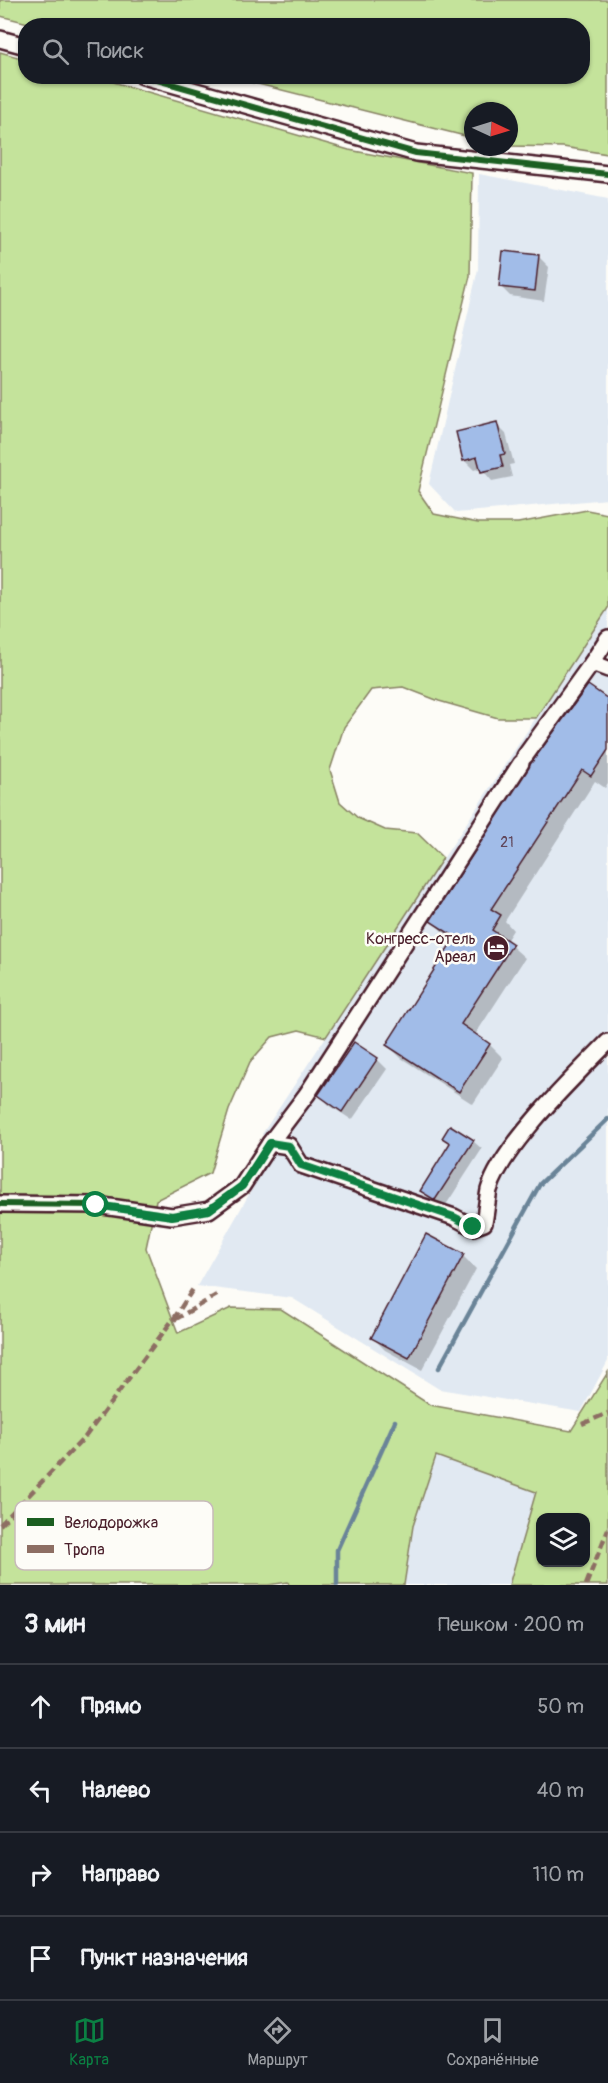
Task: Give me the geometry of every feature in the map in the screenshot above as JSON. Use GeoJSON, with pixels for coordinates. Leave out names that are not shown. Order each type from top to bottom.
{"type":"FeatureCollection","features":[{"type":"Feature","properties":{"kind":"street"},"geometry":{"type":"LineString","coordinates":[[0,39],[18,44]]}},
{"type":"Feature","properties":{"kind":"street"},"geometry":{"type":"LineString","coordinates":[[171,84],[416,153],[608,174]]}},
{"type":"Feature","properties":{"kind":"street"},"geometry":{"type":"LineString","coordinates":[[0,1204],[96,1205],[172,1216],[209,1210],[242,1186],[270,1143],[307,1094],[523,760],[608,638]]}},
{"type":"Feature","properties":{"kind":"street"},"geometry":{"type":"LineString","coordinates":[[592,663],[608,669]]}},
{"type":"Feature","properties":{"kind":"street"},"geometry":{"type":"LineString","coordinates":[[270,1143],[289,1146],[301,1165],[454,1217],[473,1227],[484,1223],[490,1189],[506,1156],[548,1106],[608,1042]]}},
{"type":"Feature","properties":{"kind":"shaded area"},"geometry":{"type":"Polygon","coordinates":[[[479,174],[608,199],[608,499],[456,513],[429,484],[478,269],[479,174]]]}},
{"type":"Feature","properties":{"kind":"shaded area","name":"Конгресс-отель Ареал"},"geometry":{"type":"Polygon","coordinates":[[[608,608],[608,1361],[581,1412],[439,1389],[292,1298],[197,1286],[264,1168],[270,1143],[262,1134],[608,608]]]}},
{"type":"Feature","properties":{"kind":"shaded area"},"geometry":{"type":"Polygon","coordinates":[[[436,1456],[537,1492],[509,1585],[404,1585],[413,1526],[436,1456]]]}},
{"type":"Feature","properties":{"kind":"green space"},"geometry":{"type":"Polygon","coordinates":[[[0,0],[608,0],[608,154],[563,147],[518,146],[518,102],[464,102],[464,136],[258,84],[590,84],[590,18],[18,18],[18,20],[0,16],[0,0]]]}},
{"type":"Feature","properties":{"kind":"green space"},"geometry":{"type":"Polygon","coordinates":[[[0,52],[18,57],[18,84],[120,84],[349,150],[472,173],[470,276],[418,491],[434,514],[478,523],[518,523],[587,510],[608,514],[608,608],[536,718],[498,718],[439,701],[403,687],[371,690],[344,727],[330,770],[340,802],[358,818],[385,830],[417,833],[443,858],[326,1037],[299,1030],[272,1037],[250,1062],[229,1110],[210,1173],[156,1200],[146,1248],[178,1333],[231,1308],[281,1309],[430,1405],[571,1431],[608,1372],[608,1585],[509,1585],[536,1492],[436,1456],[413,1526],[404,1585],[289,1585],[288,1582],[268,1585],[0,1585],[0,52]]]}},
{"type":"Feature","properties":{"kind":"building"},"geometry":{"type":"Polygon","coordinates":[[[503,251],[539,255],[535,291],[499,287],[503,251]]]}},
{"type":"Feature","properties":{"kind":"building"},"geometry":{"type":"Polygon","coordinates":[[[497,422],[505,454],[500,455],[503,467],[481,472],[477,457],[463,461],[456,432],[497,422]]]}},
{"type":"Feature","properties":{"kind":"building"},"geometry":{"type":"Polygon","coordinates":[[[588,685],[608,699],[608,750],[591,776],[582,770],[491,909],[501,915],[492,930],[513,944],[461,1024],[490,1044],[459,1092],[386,1045],[455,937],[430,921],[531,763],[588,685]]]}},
{"type":"Feature","properties":{"kind":"building"},"geometry":{"type":"Polygon","coordinates":[[[354,1042],[378,1058],[342,1112],[318,1095],[354,1042]]]}},
{"type":"Feature","properties":{"kind":"building"},"geometry":{"type":"Polygon","coordinates":[[[450,1125],[474,1140],[435,1200],[420,1191],[450,1143],[442,1138],[450,1125]]]}},
{"type":"Feature","properties":{"kind":"building"},"geometry":{"type":"Polygon","coordinates":[[[426,1234],[464,1254],[409,1358],[371,1338],[426,1234]]]}},
{"type":"Feature","properties":{"kind":"waterway"},"geometry":{"type":"LineString","coordinates":[[439,1368],[540,1184],[608,1119]]}},
{"type":"Feature","properties":{"kind":"waterway"},"geometry":{"type":"LineString","coordinates":[[337,1585],[337,1550],[395,1421]]}},
{"type":"Feature","properties":{"kind":"marked path"},"geometry":{"type":"LineString","coordinates":[[173,1320],[193,1289]]}},
{"type":"Feature","properties":{"kind":"marked path"},"geometry":{"type":"LineString","coordinates":[[23,1501],[85,1437],[171,1322],[220,1293]]}},
{"type":"Feature","properties":{"kind":"marked path"},"geometry":{"type":"LineString","coordinates":[[582,1424],[608,1413]]}},
{"type":"Feature","properties":{"kind":"marked path"},"geometry":{"type":"LineString","coordinates":[[0,1525],[15,1509]]}},
{"type":"Feature","properties":{"kind":"marked path"},"geometry":{"type":"LineString","coordinates":[[586,1585],[608,1529]]}},
{"type":"Feature","properties":{"kind":"cycle path"},"geometry":{"type":"LineString","coordinates":[[171,84],[416,153],[608,174]]}},
{"type":"Feature","properties":{"kind":"cycle path"},"geometry":{"type":"LineString","coordinates":[[0,1204],[96,1205],[172,1216],[209,1210],[242,1186],[270,1143]]}},
{"type":"Feature","properties":{"kind":"place","name":"Конгресс-отель Ареал"},"geometry":{"type":"Point","coordinates":[496,948]}},
{"type":"Feature","properties":{"kind":"route"},"geometry":{"type":"LineString","coordinates":[[96,1205],[172,1216],[209,1210],[242,1186],[270,1143],[289,1146],[301,1165],[454,1217],[473,1227]]}}]}
